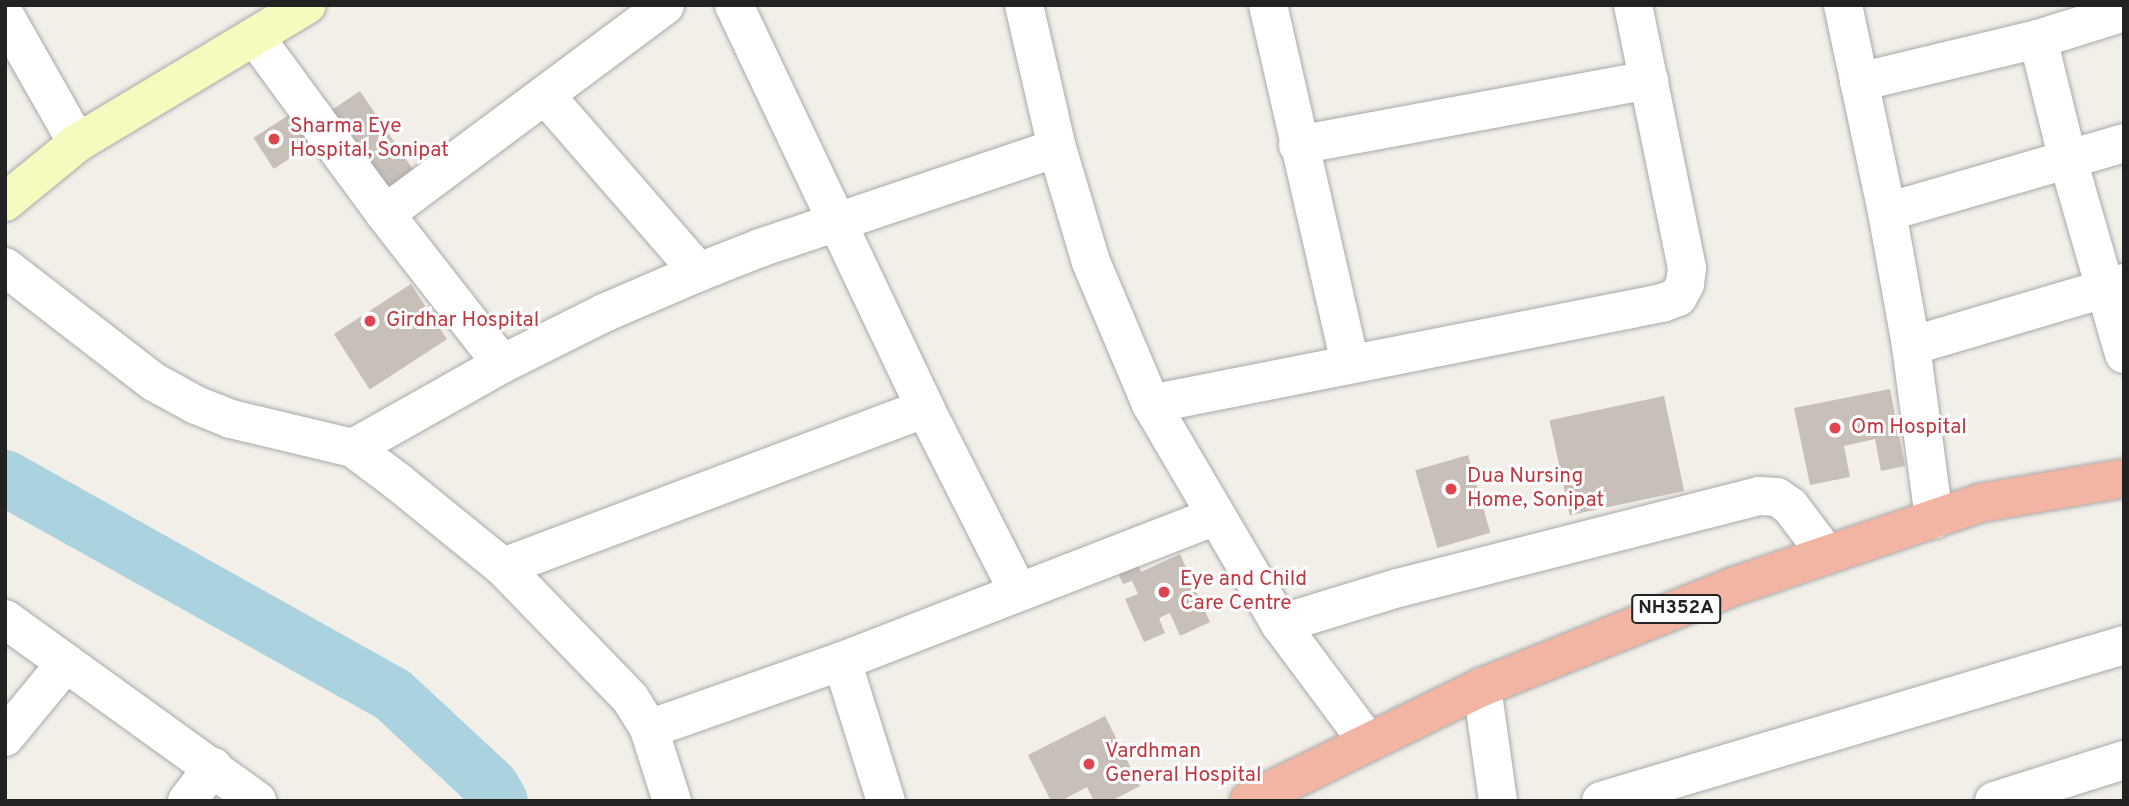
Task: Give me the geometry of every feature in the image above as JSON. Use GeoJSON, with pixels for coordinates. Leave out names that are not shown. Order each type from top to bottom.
{"type":"FeatureCollection","features":[{"type":"Feature","properties":{"kind":"highway","name":"NH352A"},"geometry":{"type":"LineString","coordinates":[[1255,800],[1482,687],[1732,587],[1980,503],[2124,478]]}},
{"type":"Feature","properties":{"kind":"main road"},"geometry":{"type":"LineString","coordinates":[[5,202],[77,143],[307,5]]}},
{"type":"Feature","properties":{"kind":"street"},"geometry":{"type":"LineString","coordinates":[[385,214],[665,5]]}},
{"type":"Feature","properties":{"kind":"street"},"geometry":{"type":"LineString","coordinates":[[734,5],[925,408],[1018,591]]}},
{"type":"Feature","properties":{"kind":"street"},"geometry":{"type":"LineString","coordinates":[[1024,5],[1057,148],[1091,262],[1150,404],[1214,517],[1280,624],[1368,742]]}},
{"type":"Feature","properties":{"kind":"street"},"geometry":{"type":"LineString","coordinates":[[1268,5],[1350,363]]}},
{"type":"Feature","properties":{"kind":"street"},"geometry":{"type":"LineString","coordinates":[[1150,404],[1662,303],[1678,297],[1685,284],[1687,268],[1633,5]]}},
{"type":"Feature","properties":{"kind":"street"},"geometry":{"type":"LineString","coordinates":[[1843,5],[1887,212],[1911,346],[1934,519]]}},
{"type":"Feature","properties":{"kind":"street"},"geometry":{"type":"LineString","coordinates":[[1859,82],[2038,39],[2124,12]]}},
{"type":"Feature","properties":{"kind":"street"},"geometry":{"type":"LineString","coordinates":[[5,16],[77,143]]}},
{"type":"Feature","properties":{"kind":"street"},"geometry":{"type":"LineString","coordinates":[[255,37],[385,214],[502,364]]}},
{"type":"Feature","properties":{"kind":"street"},"geometry":{"type":"LineString","coordinates":[[2038,39],[2068,160],[2115,285],[2124,354]]}},
{"type":"Feature","properties":{"kind":"street"},"geometry":{"type":"LineString","coordinates":[[1298,145],[1649,80]]}},
{"type":"Feature","properties":{"kind":"street"},"geometry":{"type":"LineString","coordinates":[[545,95],[699,272]]}},
{"type":"Feature","properties":{"kind":"street"},"geometry":{"type":"LineString","coordinates":[[1887,212],[2124,143]]}},
{"type":"Feature","properties":{"kind":"street"},"geometry":{"type":"LineString","coordinates":[[353,448],[502,364],[604,313],[699,272],[1057,148]]}},
{"type":"Feature","properties":{"kind":"street"},"geometry":{"type":"LineString","coordinates":[[5,267],[154,382],[197,405],[231,419],[353,448],[503,567],[630,698],[649,729],[672,801]]}},
{"type":"Feature","properties":{"kind":"street"},"geometry":{"type":"LineString","coordinates":[[1911,346],[2115,285]]}},
{"type":"Feature","properties":{"kind":"street"},"geometry":{"type":"LineString","coordinates":[[503,567],[925,408]]}},
{"type":"Feature","properties":{"kind":"street"},"geometry":{"type":"LineString","coordinates":[[1280,624],[1398,588],[1759,496],[1777,497],[1790,506],[1827,555]]}},
{"type":"Feature","properties":{"kind":"street"},"geometry":{"type":"LineString","coordinates":[[649,729],[842,661],[1214,517]]}},
{"type":"Feature","properties":{"kind":"street"},"geometry":{"type":"LineString","coordinates":[[5,620],[257,801]]}},
{"type":"Feature","properties":{"kind":"street"},"geometry":{"type":"LineString","coordinates":[[1601,801],[2124,645]]}},
{"type":"Feature","properties":{"kind":"street"},"geometry":{"type":"LineString","coordinates":[[842,661],[886,801]]}},
{"type":"Feature","properties":{"kind":"street"},"geometry":{"type":"LineString","coordinates":[[5,737],[66,663]]}},
{"type":"Feature","properties":{"kind":"street"},"geometry":{"type":"LineString","coordinates":[[1482,687],[1498,801]]}},
{"type":"Feature","properties":{"kind":"street"},"geometry":{"type":"LineString","coordinates":[[1994,801],[2124,760]]}},
{"type":"Feature","properties":{"kind":"street"},"geometry":{"type":"LineString","coordinates":[[187,801],[213,767]]}},
{"type":"Feature","properties":{"kind":"building"},"geometry":{"type":"Polygon","coordinates":[[[360,91],[414,171],[374,197],[320,118],[360,91]]]}},
{"type":"Feature","properties":{"kind":"building"},"geometry":{"type":"Polygon","coordinates":[[[298,109],[318,140],[274,169],[254,138],[298,109]]]}},
{"type":"Feature","properties":{"kind":"building"},"geometry":{"type":"Polygon","coordinates":[[[411,284],[447,339],[370,389],[334,334],[411,284]]]}},
{"type":"Feature","properties":{"kind":"building"},"geometry":{"type":"Polygon","coordinates":[[[1890,389],[1905,466],[1881,471],[1875,439],[1844,446],[1850,477],[1810,485],[1794,408],[1890,389]]]}},
{"type":"Feature","properties":{"kind":"building"},"geometry":{"type":"Polygon","coordinates":[[[1664,396],[1684,491],[1570,515],[1550,420],[1664,396]]]}},
{"type":"Feature","properties":{"kind":"building"},"geometry":{"type":"Polygon","coordinates":[[[1468,455],[1490,533],[1437,548],[1415,470],[1468,455]]]}},
{"type":"Feature","properties":{"kind":"building"},"geometry":{"type":"Polygon","coordinates":[[[1131,548],[1141,572],[1180,554],[1210,622],[1180,636],[1170,613],[1159,618],[1165,633],[1144,642],[1125,599],[1138,594],[1132,581],[1123,584],[1111,557],[1131,548]]]}},
{"type":"Feature","properties":{"kind":"building"},"geometry":{"type":"Polygon","coordinates":[[[1105,716],[1140,786],[1111,801],[1094,801],[1087,787],[1061,801],[1051,801],[1028,755],[1105,716]]]}},
{"type":"Feature","properties":{"kind":"waterway"},"geometry":{"type":"LineString","coordinates":[[5,478],[392,694],[491,786],[500,801]]}},
{"type":"Feature","properties":{"kind":"place","name":"Sharma Eye Hospital, Sonipat"},"geometry":{"type":"Point","coordinates":[274,139]}},
{"type":"Feature","properties":{"kind":"place","name":"Girdhar Hospital"},"geometry":{"type":"Point","coordinates":[370,321]}},
{"type":"Feature","properties":{"kind":"place","name":"Om Hospital"},"geometry":{"type":"Point","coordinates":[1835,428]}},
{"type":"Feature","properties":{"kind":"place","name":"Dua Nursing Home, Sonipat"},"geometry":{"type":"Point","coordinates":[1451,489]}},
{"type":"Feature","properties":{"kind":"place","name":"Eye and Child Care Centre"},"geometry":{"type":"Point","coordinates":[1164,592]}},
{"type":"Feature","properties":{"kind":"place","name":"Vardhman General Hospital"},"geometry":{"type":"Point","coordinates":[1089,764]}}]}
